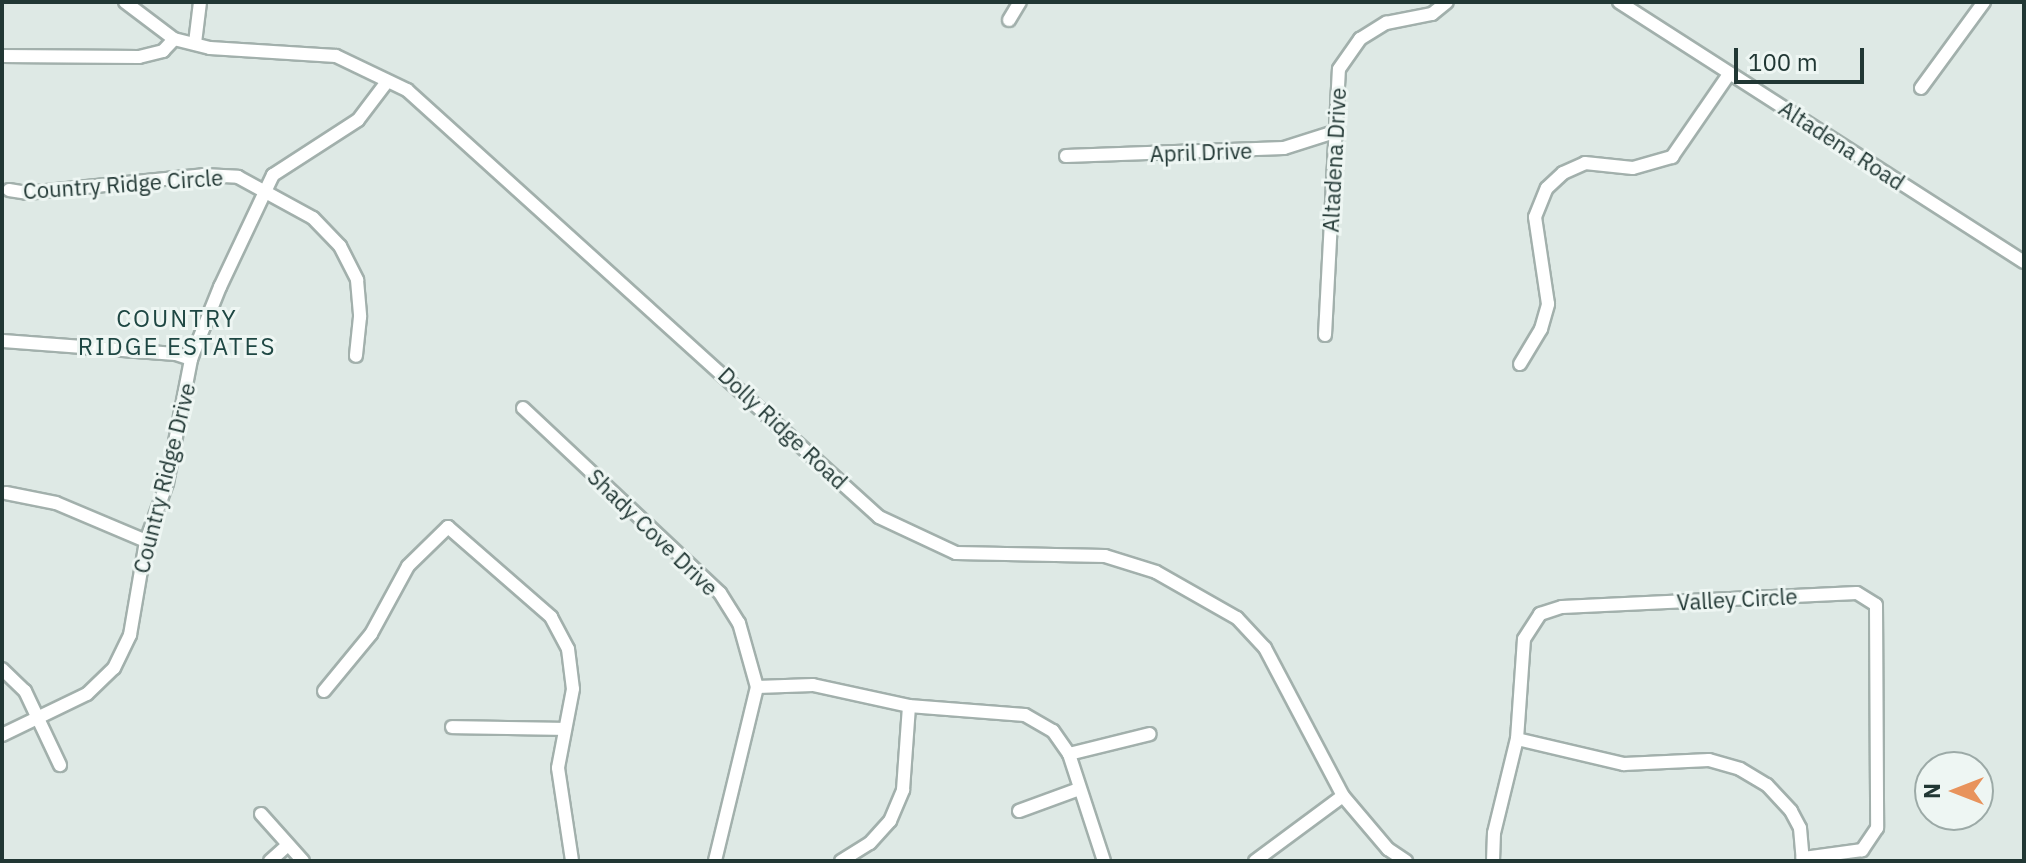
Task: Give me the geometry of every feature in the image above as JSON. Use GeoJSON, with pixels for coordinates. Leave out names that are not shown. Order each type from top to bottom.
{"type":"FeatureCollection","features":[{"type":"Feature","properties":{"kind":"street","name":"Dolly Ridge Road"},"geometry":{"type":"LineString","coordinates":[[125,2],[174,39],[336,56],[376,71],[386,83],[407,90],[445,121],[879,517],[956,553],[1105,556],[1156,572],[1237,618],[1265,648],[1343,796],[1388,849],[1406,861]]}},
{"type":"Feature","properties":{"kind":"street"},"geometry":{"type":"LineString","coordinates":[[195,43],[200,2]]}},
{"type":"Feature","properties":{"kind":"street"},"geometry":{"type":"LineString","coordinates":[[1009,20],[1020,2]]}},
{"type":"Feature","properties":{"kind":"street","name":"Altadena Drive"},"geometry":{"type":"LineString","coordinates":[[1325,335],[1339,69],[1360,39],[1386,23],[1432,14],[1447,2]]}},
{"type":"Feature","properties":{"kind":"street","name":"Altadena Road"},"geometry":{"type":"LineString","coordinates":[[1619,2],[2023,258]]}},
{"type":"Feature","properties":{"kind":"street"},"geometry":{"type":"LineString","coordinates":[[1921,88],[1984,2]]}},
{"type":"Feature","properties":{"kind":"street"},"geometry":{"type":"LineString","coordinates":[[2,56],[139,57],[163,51],[174,39]]}},
{"type":"Feature","properties":{"kind":"street"},"geometry":{"type":"LineString","coordinates":[[1520,364],[1541,329],[1548,304],[1535,217],[1547,188],[1563,173],[1585,163],[1633,168],[1672,157],[1729,74]]}},
{"type":"Feature","properties":{"kind":"street","name":"Country Ridge Drive"},"geometry":{"type":"LineString","coordinates":[[2,735],[87,694],[114,668],[130,635],[146,541],[167,483],[191,359],[266,192],[286,162],[358,120],[386,83]]}},
{"type":"Feature","properties":{"kind":"street","name":"April Drive"},"geometry":{"type":"LineString","coordinates":[[1066,156],[1284,148],[1334,132]]}},
{"type":"Feature","properties":{"kind":"street","name":"Country Ridge Circle"},"geometry":{"type":"LineString","coordinates":[[9,190],[27,193],[203,175],[238,177],[313,218],[340,246],[357,280],[360,317],[356,356]]}},
{"type":"Feature","properties":{"kind":"street"},"geometry":{"type":"LineString","coordinates":[[3,341],[176,354],[191,359]]}},
{"type":"Feature","properties":{"kind":"street","name":"Shady Cove Drive"},"geometry":{"type":"LineString","coordinates":[[523,408],[720,593],[739,623],[757,687],[715,861]]}},
{"type":"Feature","properties":{"kind":"street"},"geometry":{"type":"LineString","coordinates":[[6,493],[56,503],[146,541]]}},
{"type":"Feature","properties":{"kind":"street"},"geometry":{"type":"LineString","coordinates":[[324,691],[371,634],[408,566],[448,527],[551,617],[568,649],[573,689],[558,768],[572,861]]}},
{"type":"Feature","properties":{"kind":"street","name":"Valley Circle"},"geometry":{"type":"LineString","coordinates":[[1493,861],[1494,833],[1517,739],[1524,639],[1540,614],[1562,607],[1866,597],[1876,605],[1877,828],[1862,850],[1803,859]]}},
{"type":"Feature","properties":{"kind":"street"},"geometry":{"type":"LineString","coordinates":[[2,669],[25,691],[60,765]]}},
{"type":"Feature","properties":{"kind":"street"},"geometry":{"type":"LineString","coordinates":[[757,687],[813,685],[909,706],[1025,715],[1053,731],[1069,754],[1104,861]]}},
{"type":"Feature","properties":{"kind":"street"},"geometry":{"type":"LineString","coordinates":[[841,861],[870,843],[890,821],[903,790],[909,706]]}},
{"type":"Feature","properties":{"kind":"street"},"geometry":{"type":"LineString","coordinates":[[452,727],[563,729]]}},
{"type":"Feature","properties":{"kind":"street"},"geometry":{"type":"LineString","coordinates":[[1069,754],[1150,734]]}},
{"type":"Feature","properties":{"kind":"street"},"geometry":{"type":"LineString","coordinates":[[1517,739],[1624,764],[1709,760],[1740,769],[1767,785],[1791,811],[1800,828],[1803,859]]}},
{"type":"Feature","properties":{"kind":"street"},"geometry":{"type":"LineString","coordinates":[[1019,811],[1079,789]]}},
{"type":"Feature","properties":{"kind":"street"},"geometry":{"type":"LineString","coordinates":[[1255,861],[1343,796]]}},
{"type":"Feature","properties":{"kind":"street"},"geometry":{"type":"LineString","coordinates":[[261,814],[303,861]]}},
{"type":"Feature","properties":{"kind":"street"},"geometry":{"type":"LineString","coordinates":[[270,861],[288,845]]}},
{"type":"Feature","properties":{"kind":"district","name":"COUNTRY RIDGE ESTATES"},"geometry":{"type":"Point","coordinates":[177,333]}}]}
